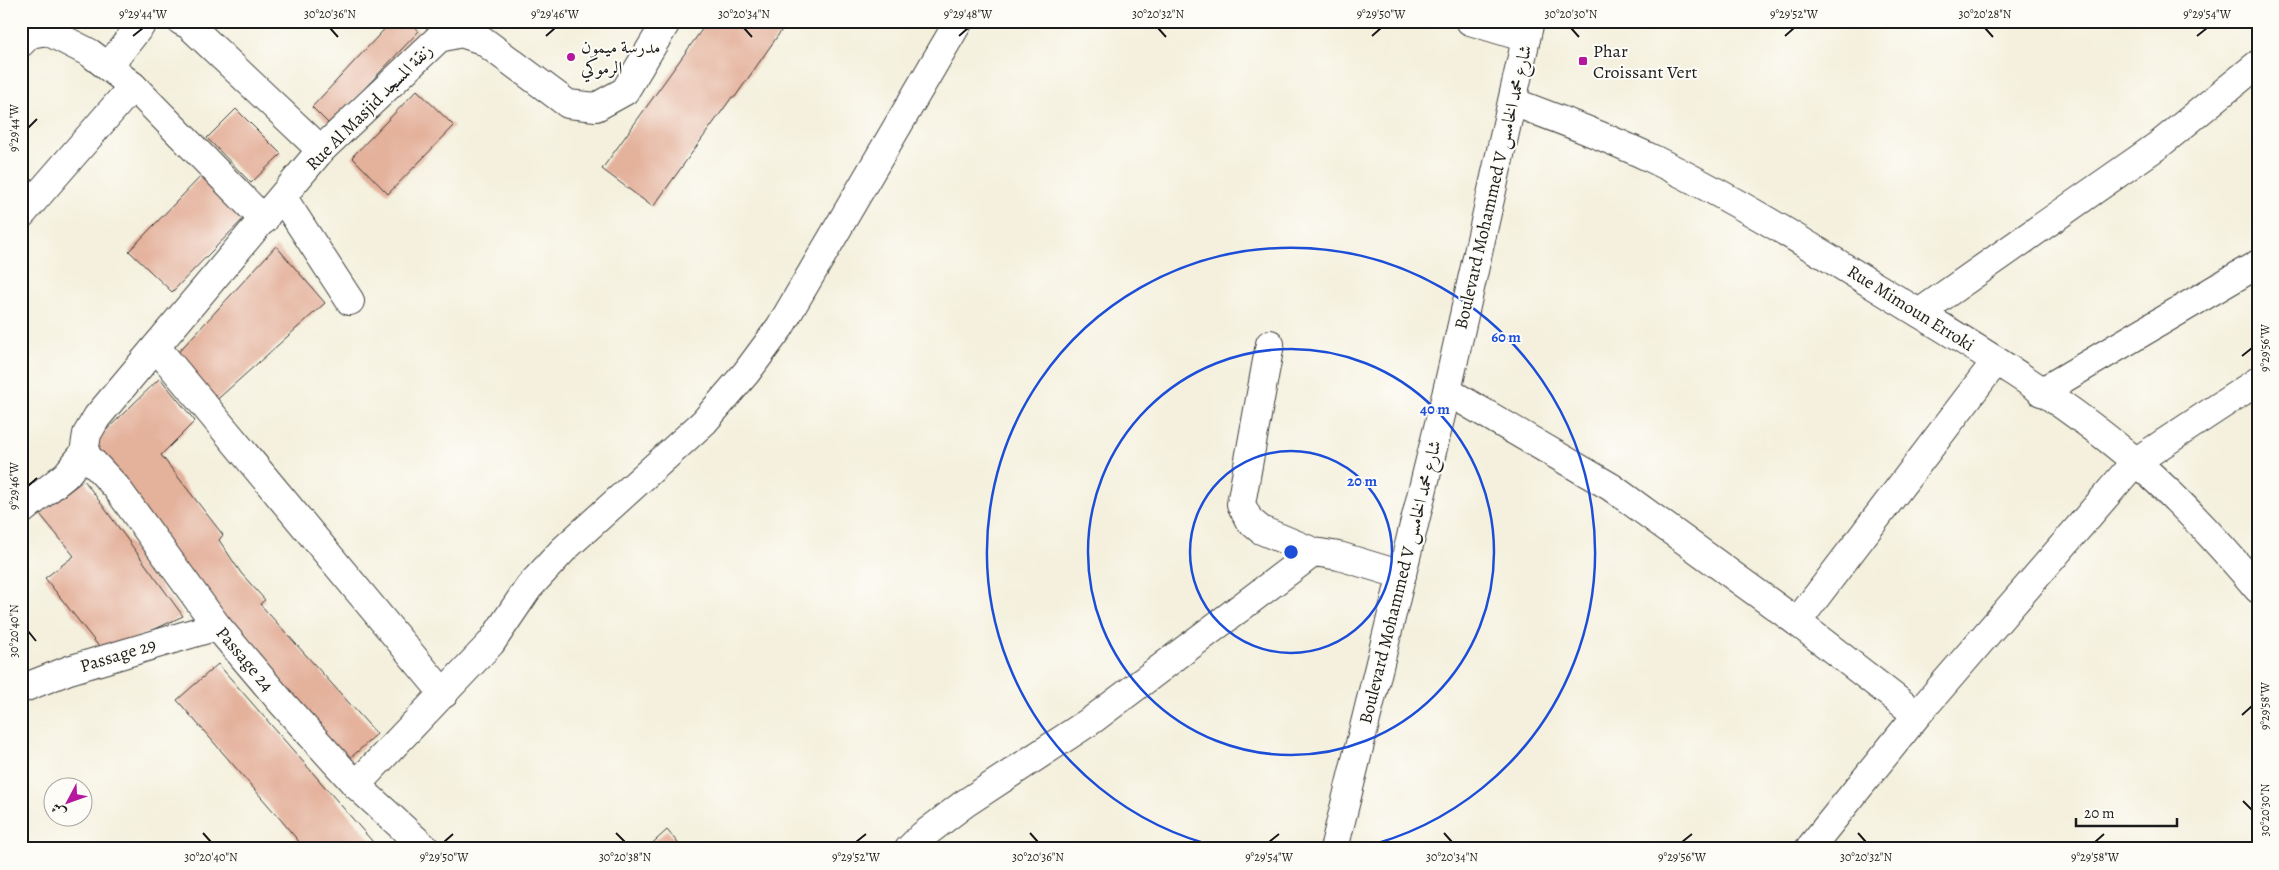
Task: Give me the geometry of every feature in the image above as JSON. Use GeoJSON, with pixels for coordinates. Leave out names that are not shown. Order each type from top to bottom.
{"type":"FeatureCollection","features":[{"type":"Feature","properties":{"kind":"street"},"geometry":{"type":"LineString","coordinates":[[108,67],[144,21]]}},
{"type":"Feature","properties":{"kind":"street"},"geometry":{"type":"LineString","coordinates":[[181,21],[189,25],[321,150]]}},
{"type":"Feature","properties":{"kind":"street","name":"Rue Al Masjid زنقة المسجد"},"geometry":{"type":"LineString","coordinates":[[84,454],[87,434],[97,417],[283,198],[321,150],[439,38],[461,33],[482,40],[568,104],[596,107],[625,91],[667,21]]}},
{"type":"Feature","properties":{"kind":"street"},"geometry":{"type":"LineString","coordinates":[[356,785],[491,643],[529,587],[564,549],[704,422],[746,373],[780,327],[959,21]]}},
{"type":"Feature","properties":{"kind":"street"},"geometry":{"type":"LineString","coordinates":[[1470,21],[1529,30]]}},
{"type":"Feature","properties":{"kind":"street","name":"Boulevard Mohammed V شارع محمد الخامس"},"geometry":{"type":"LineString","coordinates":[[1334,849],[1448,391],[1529,30]]}},
{"type":"Feature","properties":{"kind":"street"},"geometry":{"type":"LineString","coordinates":[[21,43],[30,34],[47,31],[90,53],[133,86],[264,220]]}},
{"type":"Feature","properties":{"kind":"street"},"geometry":{"type":"LineString","coordinates":[[1919,313],[2160,144],[2258,64]]}},
{"type":"Feature","properties":{"kind":"street"},"geometry":{"type":"LineString","coordinates":[[21,216],[133,86]]}},
{"type":"Feature","properties":{"kind":"street","name":"Rue Mimoun Erroki"},"geometry":{"type":"LineString","coordinates":[[1512,102],[1608,139],[1745,207],[1996,361],[2135,462],[2192,516],[2258,589]]}},
{"type":"Feature","properties":{"kind":"street"},"geometry":{"type":"LineString","coordinates":[[283,198],[350,301]]}},
{"type":"Feature","properties":{"kind":"street"},"geometry":{"type":"LineString","coordinates":[[2041,392],[2258,264]]}},
{"type":"Feature","properties":{"kind":"street"},"geometry":{"type":"LineString","coordinates":[[1270,344],[1241,504],[1249,520],[1261,530],[1314,552],[1338,556],[1402,575]]}},
{"type":"Feature","properties":{"kind":"street"},"geometry":{"type":"LineString","coordinates":[[156,347],[444,694]]}},
{"type":"Feature","properties":{"kind":"street"},"geometry":{"type":"LineString","coordinates":[[1798,622],[1996,361]]}},
{"type":"Feature","properties":{"kind":"street"},"geometry":{"type":"LineString","coordinates":[[1809,849],[1917,715],[2135,462],[2258,381]]}},
{"type":"Feature","properties":{"kind":"street"},"geometry":{"type":"LineString","coordinates":[[1448,391],[1611,487],[1798,622],[1917,715]]}},
{"type":"Feature","properties":{"kind":"street"},"geometry":{"type":"LineString","coordinates":[[21,511],[66,474],[84,454]]}},
{"type":"Feature","properties":{"kind":"street","name":"Passage 24"},"geometry":{"type":"LineString","coordinates":[[84,454],[116,487],[217,626],[283,704],[356,785],[426,849]]}},
{"type":"Feature","properties":{"kind":"street"},"geometry":{"type":"LineString","coordinates":[[909,849],[922,836],[964,804],[1092,720],[1314,552]]}},
{"type":"Feature","properties":{"kind":"street","name":"Passage 29"},"geometry":{"type":"LineString","coordinates":[[21,689],[69,670],[217,626]]}},
{"type":"Feature","properties":{"kind":"building"},"geometry":{"type":"Polygon","coordinates":[[[392,21],[408,21],[419,31],[330,125],[312,107],[392,21]]]}},
{"type":"Feature","properties":{"kind":"building"},"geometry":{"type":"Polygon","coordinates":[[[708,21],[788,21],[735,97],[732,97],[653,207],[602,169],[708,21]]]}},
{"type":"Feature","properties":{"kind":"building"},"geometry":{"type":"Polygon","coordinates":[[[417,90],[454,126],[388,194],[352,157],[417,90]]]}},
{"type":"Feature","properties":{"kind":"building"},"geometry":{"type":"Polygon","coordinates":[[[236,109],[281,154],[251,183],[207,138],[236,109]]]}},
{"type":"Feature","properties":{"kind":"building"},"geometry":{"type":"Polygon","coordinates":[[[205,172],[248,214],[172,292],[129,251],[205,172]]]}},
{"type":"Feature","properties":{"kind":"building"},"geometry":{"type":"Polygon","coordinates":[[[276,246],[325,303],[211,405],[172,359],[276,246]]]}},
{"type":"Feature","properties":{"kind":"building"},"geometry":{"type":"Polygon","coordinates":[[[160,378],[195,421],[161,455],[223,535],[219,540],[241,573],[265,600],[260,604],[377,734],[347,761],[208,601],[95,449],[95,441],[160,378]]]}},
{"type":"Feature","properties":{"kind":"building"},"geometry":{"type":"Polygon","coordinates":[[[84,480],[183,616],[104,653],[45,578],[74,556],[40,514],[84,480]]]}},
{"type":"Feature","properties":{"kind":"building"},"geometry":{"type":"Polygon","coordinates":[[[218,664],[379,849],[305,849],[177,700],[218,664]]]}},
{"type":"Feature","properties":{"kind":"building"},"geometry":{"type":"Polygon","coordinates":[[[667,830],[683,849],[646,849],[667,830]]]}},
{"type":"Feature","properties":{"kind":"place","name":"مدرسة ميمون الرموكي"},"geometry":{"type":"Point","coordinates":[571,57]}},
{"type":"Feature","properties":{"kind":"place","name":"Phar Croissant Vert"},"geometry":{"type":"Point","coordinates":[1583,61]}}]}
